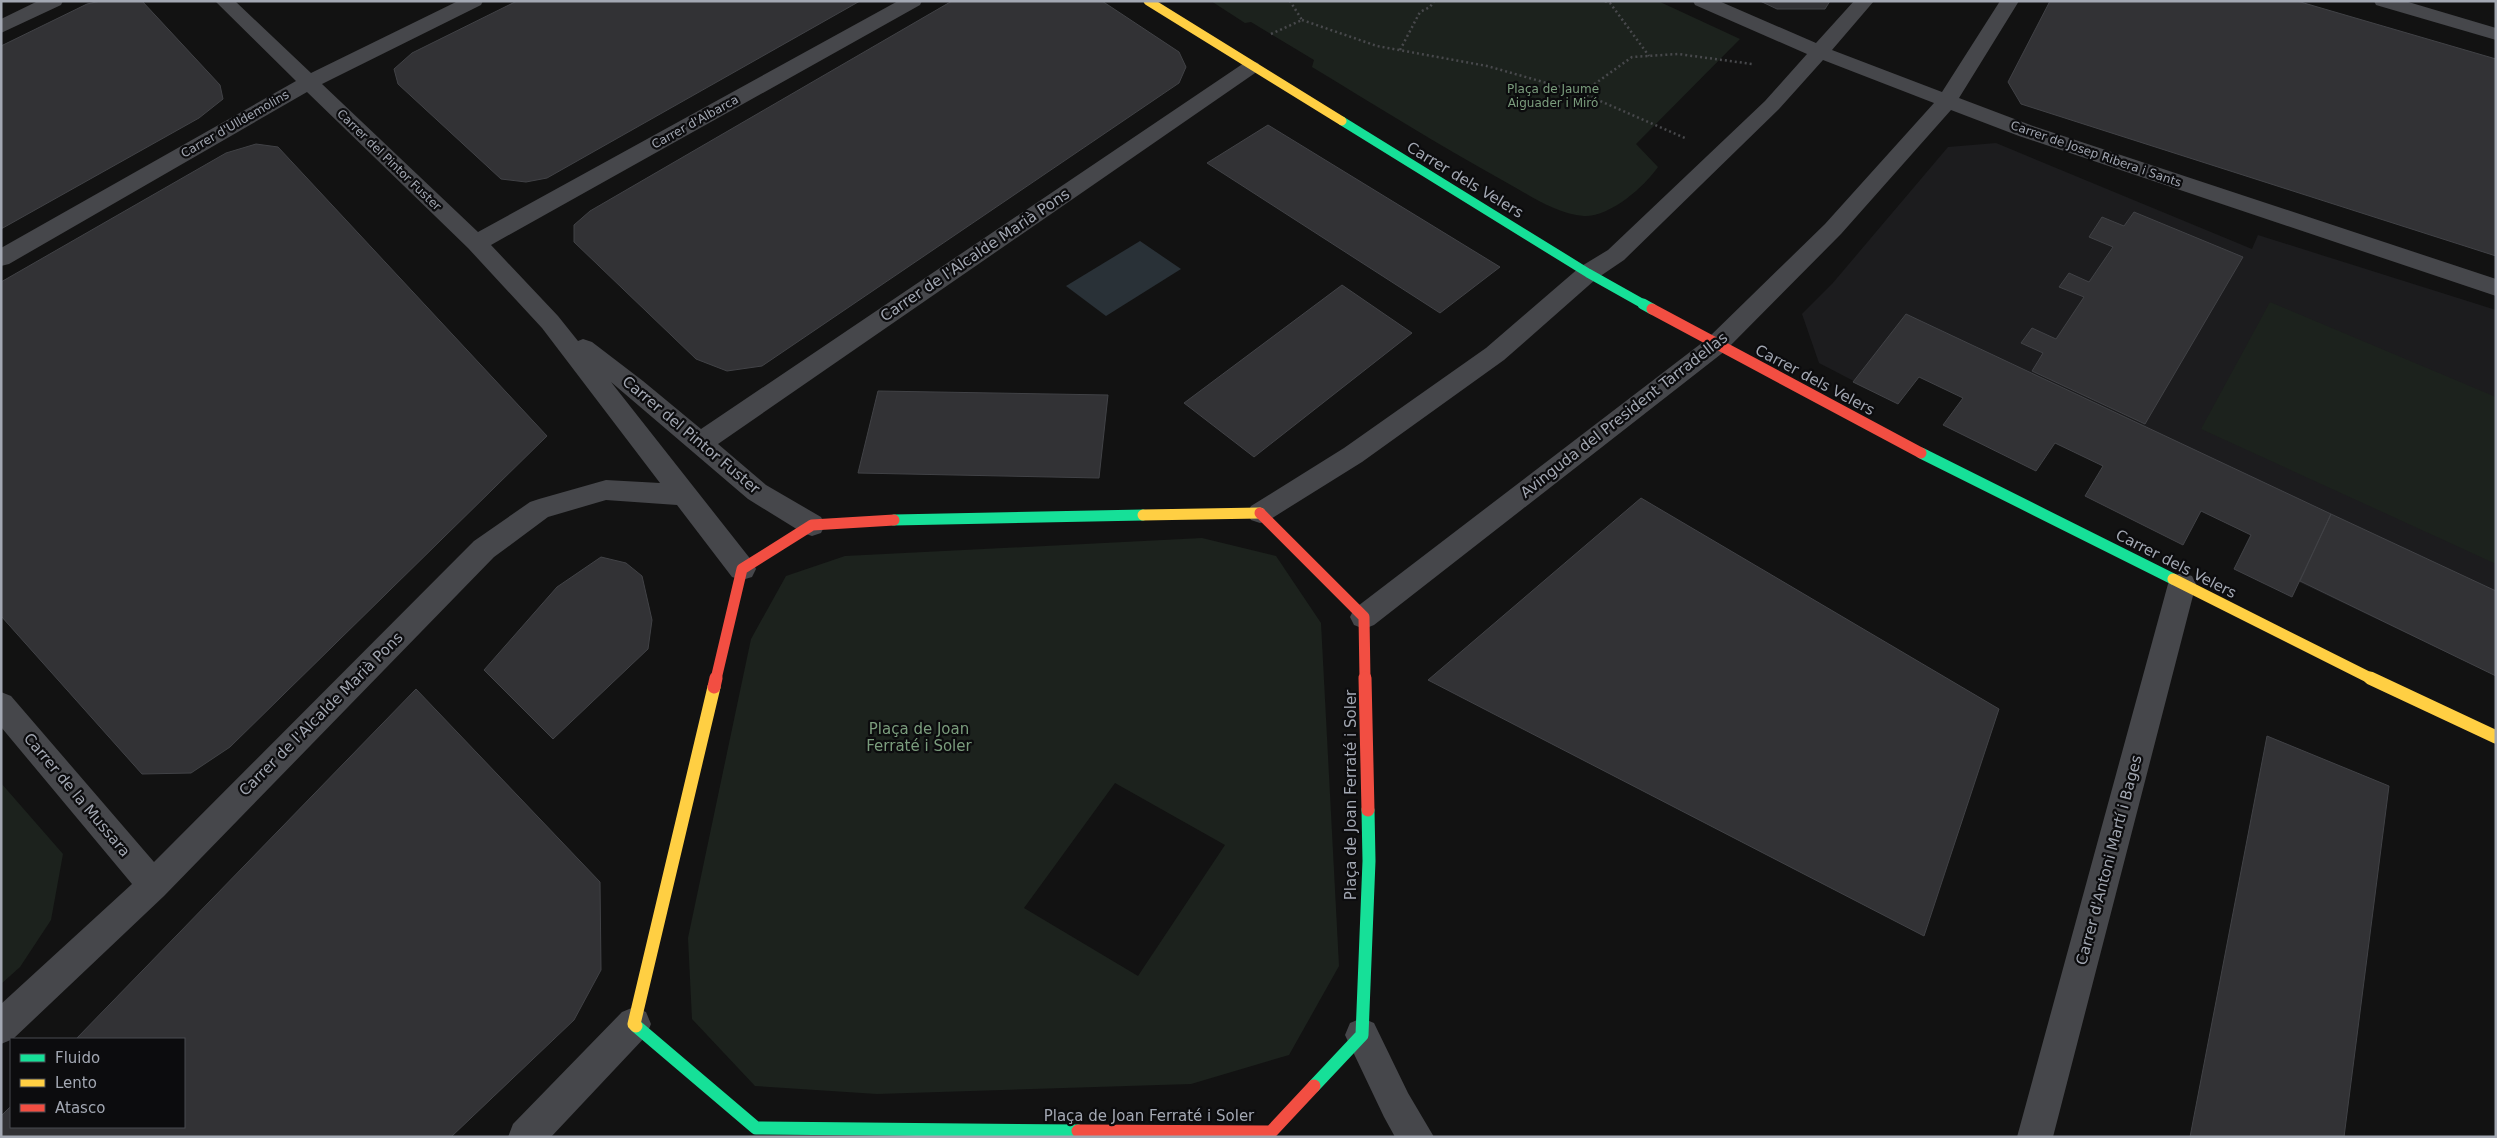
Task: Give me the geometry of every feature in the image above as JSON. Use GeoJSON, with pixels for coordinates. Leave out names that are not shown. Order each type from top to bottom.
{"type":"FeatureCollection","features":[{"type":"Feature","properties":{"kind":"street"},"geometry":{"type":"LineString","coordinates":[[1,27],[54,1]]}},
{"type":"Feature","properties":{"kind":"street","name":"Carrer del Pintor Fuster"},"geometry":{"type":"LineString","coordinates":[[224,1],[476,243],[550,322],[742,569]]}},
{"type":"Feature","properties":{"kind":"street","name":"Carrer d'Ulldemolins"},"geometry":{"type":"LineString","coordinates":[[1,258],[308,83],[474,1]]}},
{"type":"Feature","properties":{"kind":"street","name":"Carrer d'Albarca"},"geometry":{"type":"LineString","coordinates":[[476,243],[913,1]]}},
{"type":"Feature","properties":{"kind":"street","name":"Carrer dels Velers"},"geometry":{"type":"LineString","coordinates":[[1148,1],[1251,67],[1588,272],[1716,345],[1941,464],[2386,686],[2496,737]]}},
{"type":"Feature","properties":{"kind":"street","name":"Carrer de Josep Ribera i Sants"},"geometry":{"type":"LineString","coordinates":[[1702,1],[1818,51],[2035,134],[2496,288]]}},
{"type":"Feature","properties":{"kind":"street"},"geometry":{"type":"LineString","coordinates":[[526,1137],[634,1024],[742,569],[812,525],[890,520],[1260,514],[1282,498],[1354,455],[1495,354],[1588,272],[1616,255],[1772,105],[1818,51],[1852,18],[1865,1]]}},
{"type":"Feature","properties":{"kind":"street","name":"Avinguda del President Tarradellas"},"geometry":{"type":"LineString","coordinates":[[1364,617],[1716,345],[1834,229],[1946,101],[2010,1]]}},
{"type":"Feature","properties":{"kind":"street"},"geometry":{"type":"LineString","coordinates":[[2383,1],[2496,34]]}},
{"type":"Feature","properties":{"kind":"street","name":"Carrer de l'Alcalde Marià Pons"},"geometry":{"type":"LineString","coordinates":[[698,444],[1251,67]]}},
{"type":"Feature","properties":{"kind":"street","name":"Carrer del Pintor Fuster"},"geometry":{"type":"LineString","coordinates":[[550,322],[634,387],[756,492],[812,525]]}},
{"type":"Feature","properties":{"kind":"street","name":"Carrer de l'Alcalde Marià Pons"},"geometry":{"type":"LineString","coordinates":[[1,1027],[153,885],[484,549],[539,510],[606,490],[685,495]]}},
{"type":"Feature","properties":{"kind":"street"},"geometry":{"type":"LineString","coordinates":[[1260,514],[1364,617]]}},
{"type":"Feature","properties":{"kind":"street","name":"Carrer d'Antoni Martí i Bages"},"geometry":{"type":"LineString","coordinates":[[2035,1137],[2182,584]]}},
{"type":"Feature","properties":{"kind":"street","name":"Plaça de Joan Ferraté i Soler"},"geometry":{"type":"LineString","coordinates":[[634,1024],[754,1133],[1274,1134],[1362,1035],[1369,861],[1364,617]]}},
{"type":"Feature","properties":{"kind":"street","name":"Carrer de la Mussara"},"geometry":{"type":"LineString","coordinates":[[1,705],[153,885]]}},
{"type":"Feature","properties":{"kind":"street"},"geometry":{"type":"LineString","coordinates":[[1362,1035],[1396,1105],[1416,1137]]}},
{"type":"Feature","properties":{"kind":"path"},"geometry":{"type":"LineString","coordinates":[[1290,1],[1302,20],[1377,46],[1487,66],[1582,93],[1690,140],[1724,152]]}},
{"type":"Feature","properties":{"kind":"path"},"geometry":{"type":"LineString","coordinates":[[1400,50],[1420,12],[1430,7],[1434,1]]}},
{"type":"Feature","properties":{"kind":"path"},"geometry":{"type":"LineString","coordinates":[[1605,1],[1610,3],[1649,56]]}},
{"type":"Feature","properties":{"kind":"path"},"geometry":{"type":"LineString","coordinates":[[1230,54],[1302,20]]}},
{"type":"Feature","properties":{"kind":"path"},"geometry":{"type":"LineString","coordinates":[[1582,93],[1632,57],[1678,54],[1803,70]]}},
{"type":"Feature","properties":{"kind":"shaded area"},"geometry":{"type":"Polygon","coordinates":[[[1996,143],[2252,249],[2258,235],[2496,310],[2496,676],[2299,582],[2292,597],[2234,569],[2250,535],[2201,511],[2183,545],[2085,496],[2103,466],[2055,443],[2036,471],[1943,425],[1963,398],[1919,377],[1898,404],[1819,363],[1802,314],[1832,284],[1948,147],[1996,143]]]}},
{"type":"Feature","properties":{"kind":"shaded area"},"geometry":{"type":"Polygon","coordinates":[[[1140,241],[1181,269],[1106,316],[1066,286],[1140,241]]]}},
{"type":"Feature","properties":{"kind":"green space","name":"Plaça de Jaume Aiguader i Miró"},"geometry":{"type":"Polygon","coordinates":[[[1211,1],[1658,1],[1740,39],[1636,144],[1658,167],[1652,175],[1635,192],[1615,206],[1605,212],[1584,216],[1563,212],[1552,207],[1478,166],[1312,67],[1314,60],[1251,22],[1245,23],[1211,1]]]}},
{"type":"Feature","properties":{"kind":"green space"},"geometry":{"type":"Polygon","coordinates":[[[2270,302],[2496,397],[2496,564],[2201,429],[2270,302]]]}},
{"type":"Feature","properties":{"kind":"green space","name":"Plaça de Joan Ferraté i Soler"},"geometry":{"type":"Polygon","coordinates":[[[1202,538],[1276,556],[1321,623],[1339,966],[1289,1055],[1191,1084],[877,1094],[755,1086],[692,1019],[688,938],[751,639],[786,576],[845,556],[1202,538]],[[1115,783],[1024,908],[1138,976],[1225,845],[1115,783]]]}},
{"type":"Feature","properties":{"kind":"green space"},"geometry":{"type":"Polygon","coordinates":[[[1,783],[63,854],[51,920],[20,967],[1,984],[1,783]]]}},
{"type":"Feature","properties":{"kind":"building"},"geometry":{"type":"Polygon","coordinates":[[[101,1],[142,1],[220,85],[223,99],[199,118],[1,229],[1,46],[87,4],[101,1]]]}},
{"type":"Feature","properties":{"kind":"building"},"geometry":{"type":"Polygon","coordinates":[[[517,1],[860,1],[547,178],[526,182],[501,179],[398,84],[394,69],[412,53],[517,1]]]}},
{"type":"Feature","properties":{"kind":"building"},"geometry":{"type":"Polygon","coordinates":[[[952,1],[1102,1],[1179,52],[1186,67],[1179,83],[762,366],[727,371],[696,359],[574,242],[574,225],[590,211],[952,1]]]}},
{"type":"Feature","properties":{"kind":"building"},"geometry":{"type":"Polygon","coordinates":[[[1760,1],[1830,1],[1825,9],[1777,9],[1760,1]]]}},
{"type":"Feature","properties":{"kind":"building"},"geometry":{"type":"Polygon","coordinates":[[[2050,1],[2297,1],[2496,59],[2496,256],[2021,104],[2008,82],[2050,1]]]}},
{"type":"Feature","properties":{"kind":"building"},"geometry":{"type":"Polygon","coordinates":[[[1268,125],[1500,267],[1440,313],[1207,163],[1268,125]]]}},
{"type":"Feature","properties":{"kind":"building"},"geometry":{"type":"Polygon","coordinates":[[[256,144],[278,147],[547,436],[230,747],[191,773],[142,774],[1,616],[1,282],[226,153],[256,144]]]}},
{"type":"Feature","properties":{"kind":"building"},"geometry":{"type":"Polygon","coordinates":[[[2134,212],[2243,257],[2145,424],[2032,371],[2043,353],[2021,343],[2032,328],[2056,339],[2084,297],[2059,287],[2069,273],[2089,282],[2113,247],[2089,237],[2102,217],[2124,226],[2134,212]]]}},
{"type":"Feature","properties":{"kind":"building"},"geometry":{"type":"Polygon","coordinates":[[[1342,285],[1412,333],[1254,457],[1184,403],[1342,285]]]}},
{"type":"Feature","properties":{"kind":"building"},"geometry":{"type":"Polygon","coordinates":[[[1906,314],[2331,514],[2292,597],[2234,569],[2251,535],[2201,511],[2183,545],[2085,496],[2103,466],[2055,443],[2036,471],[1943,425],[1963,398],[1919,377],[1898,404],[1853,382],[1906,314]]]}},
{"type":"Feature","properties":{"kind":"building"},"geometry":{"type":"Polygon","coordinates":[[[878,391],[1108,395],[1099,478],[858,473],[878,391]]]}},
{"type":"Feature","properties":{"kind":"building"},"geometry":{"type":"Polygon","coordinates":[[[1641,498],[1999,709],[1924,936],[1428,680],[1641,498]]]}},
{"type":"Feature","properties":{"kind":"building"},"geometry":{"type":"Polygon","coordinates":[[[2331,514],[2496,591],[2496,676],[2300,581],[2331,514]]]}},
{"type":"Feature","properties":{"kind":"building"},"geometry":{"type":"Polygon","coordinates":[[[601,557],[626,563],[642,576],[652,620],[648,649],[553,739],[484,670],[557,587],[601,557]]]}},
{"type":"Feature","properties":{"kind":"building"},"geometry":{"type":"Polygon","coordinates":[[[416,689],[600,882],[601,970],[574,1020],[451,1137],[1,1137],[1,1116],[10,1107],[10,1128],[185,1128],[185,1038],[77,1038],[416,689]]]}},
{"type":"Feature","properties":{"kind":"building"},"geometry":{"type":"Polygon","coordinates":[[[2267,736],[2389,786],[2344,1137],[2190,1137],[2267,736]]]}},
{"type":"Feature","properties":{"kind":"traffic: fast"},"geometry":{"type":"LineString","coordinates":[[1342,121],[1588,273],[1652,309]]}},
{"type":"Feature","properties":{"kind":"traffic: fast"},"geometry":{"type":"LineString","coordinates":[[1921,453],[2173,579]]}},
{"type":"Feature","properties":{"kind":"traffic: fast"},"geometry":{"type":"LineString","coordinates":[[894,520],[1143,515]]}},
{"type":"Feature","properties":{"kind":"traffic: fast"},"geometry":{"type":"LineString","coordinates":[[1314,1086],[1362,1035],[1369,861],[1368,810]]}},
{"type":"Feature","properties":{"kind":"traffic: fast"},"geometry":{"type":"LineString","coordinates":[[636,1026],[756,1128],[1078,1131]]}},
{"type":"Feature","properties":{"kind":"traffic: slow"},"geometry":{"type":"LineString","coordinates":[[1148,1],[1342,121]]}},
{"type":"Feature","properties":{"kind":"traffic: slow"},"geometry":{"type":"LineString","coordinates":[[1143,515],[1260,513]]}},
{"type":"Feature","properties":{"kind":"traffic: slow"},"geometry":{"type":"LineString","coordinates":[[2173,579],[2386,686],[2496,737]]}},
{"type":"Feature","properties":{"kind":"traffic: slow"},"geometry":{"type":"LineString","coordinates":[[636,1026],[634,1024],[714,687]]}},
{"type":"Feature","properties":{"kind":"traffic: jam"},"geometry":{"type":"LineString","coordinates":[[1652,309],[1921,453]]}},
{"type":"Feature","properties":{"kind":"traffic: jam"},"geometry":{"type":"LineString","coordinates":[[1260,513],[1364,617],[1368,810]]}},
{"type":"Feature","properties":{"kind":"traffic: jam"},"geometry":{"type":"LineString","coordinates":[[714,687],[742,569],[812,525],[894,520]]}},
{"type":"Feature","properties":{"kind":"traffic: jam"},"geometry":{"type":"LineString","coordinates":[[1078,1131],[1271,1132],[1314,1086]]}}]}
